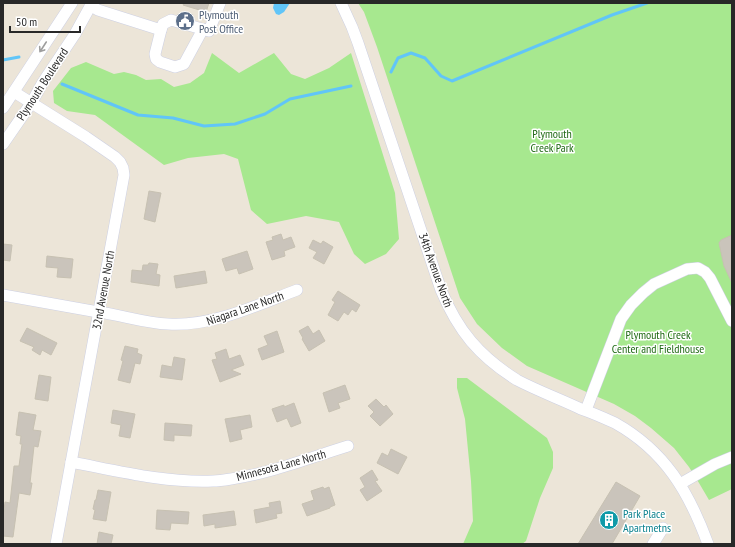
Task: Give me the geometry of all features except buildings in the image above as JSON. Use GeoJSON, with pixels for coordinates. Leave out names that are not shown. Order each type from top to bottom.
{"type":"FeatureCollection","features":[{"type":"Feature","properties":{"kind":"street","name":"Plymouth Boulevard"},"geometry":{"type":"LineString","coordinates":[[3,108],[72,3]]}},
{"type":"Feature","properties":{"kind":"street"},"geometry":{"type":"LineString","coordinates":[[203,30],[184,64],[176,67],[160,62],[156,59],[155,54],[163,24],[171,20],[209,31],[220,3]]}},
{"type":"Feature","properties":{"kind":"street","name":"34th Avenue North"},"geometry":{"type":"LineString","coordinates":[[341,3],[358,43],[441,290],[455,319],[466,336],[479,351],[502,371],[531,387],[615,424],[646,445],[657,455],[680,484],[694,509],[708,544]]}},
{"type":"Feature","properties":{"kind":"street","name":"Plymouth Boulevard"},"geometry":{"type":"LineString","coordinates":[[3,144],[32,102],[43,82],[75,34],[91,4]]}},
{"type":"Feature","properties":{"kind":"street"},"geometry":{"type":"LineString","coordinates":[[91,4],[98,10],[161,30]]}},
{"type":"Feature","properties":{"kind":"street","name":"32nd Avenue North"},"geometry":{"type":"LineString","coordinates":[[14,92],[86,136],[114,156],[120,162],[124,174],[56,544]]}},
{"type":"Feature","properties":{"kind":"street"},"geometry":{"type":"LineString","coordinates":[[586,410],[621,319],[643,292],[654,284],[687,269],[698,268],[705,272],[710,278],[732,321]]}},
{"type":"Feature","properties":{"kind":"street","name":"Niagara Lane North"},"geometry":{"type":"LineString","coordinates":[[3,295],[167,324],[186,325],[224,317],[297,290]]}},
{"type":"Feature","properties":{"kind":"street","name":"Minnesota Lane North"},"geometry":{"type":"LineString","coordinates":[[71,462],[153,478],[183,481],[214,481],[245,477],[348,446]]}},
{"type":"Feature","properties":{"kind":"street"},"geometry":{"type":"LineString","coordinates":[[680,484],[715,464],[732,457]]}},
{"type":"Feature","properties":{"kind":"street"},"geometry":{"type":"LineString","coordinates":[[653,544],[662,528]]}},
{"type":"Feature","properties":{"kind":"green space","name":"Plymouth Creek Park"},"geometry":{"type":"Polygon","coordinates":[[[358,3],[732,3],[732,489],[709,500],[689,467],[674,448],[651,428],[635,416],[614,404],[527,366],[502,348],[477,324],[460,298],[377,47],[364,12],[358,3]]]}},
{"type":"Feature","properties":{"kind":"green space"},"geometry":{"type":"Polygon","coordinates":[[[212,53],[239,73],[274,53],[291,74],[305,79],[329,68],[351,53],[395,193],[399,239],[386,254],[365,264],[354,254],[339,222],[306,216],[267,224],[251,210],[238,159],[224,154],[188,158],[164,165],[95,115],[67,111],[54,103],[53,91],[71,68],[86,62],[114,74],[124,72],[136,75],[146,80],[161,79],[174,87],[190,83],[204,73],[212,53]]]}},
{"type":"Feature","properties":{"kind":"green space"},"geometry":{"type":"Polygon","coordinates":[[[457,378],[467,378],[547,438],[553,452],[553,468],[540,498],[526,541],[522,544],[463,544],[473,521],[465,419],[457,388],[457,378]]]}},
{"type":"Feature","properties":{"kind":"water"},"geometry":{"type":"Polygon","coordinates":[[[274,3],[290,3],[284,12],[279,15],[276,14],[273,8],[274,3]]]}},
{"type":"Feature","properties":{"kind":"waterway"},"geometry":{"type":"LineString","coordinates":[[391,72],[398,58],[411,53],[425,58],[441,76],[452,81],[612,15],[647,3]]}},
{"type":"Feature","properties":{"kind":"waterway"},"geometry":{"type":"LineString","coordinates":[[3,60],[19,57]]}},
{"type":"Feature","properties":{"kind":"waterway"},"geometry":{"type":"LineString","coordinates":[[62,84],[138,115],[173,118],[204,126],[235,124],[265,114],[290,99],[351,86]]}},
{"type":"Feature","properties":{"kind":"place","name":"Plymouth Post Office"},"geometry":{"type":"Point","coordinates":[185,21]}},
{"type":"Feature","properties":{"kind":"place","name":"Park Place Apartmetns"},"geometry":{"type":"Point","coordinates":[609,520]}},
{"type":"Feature","properties":{"kind":"park label","name":"Plymouth Creek Center and Fieldhouse"},"geometry":{"type":"Point","coordinates":[658,341]}}]}
